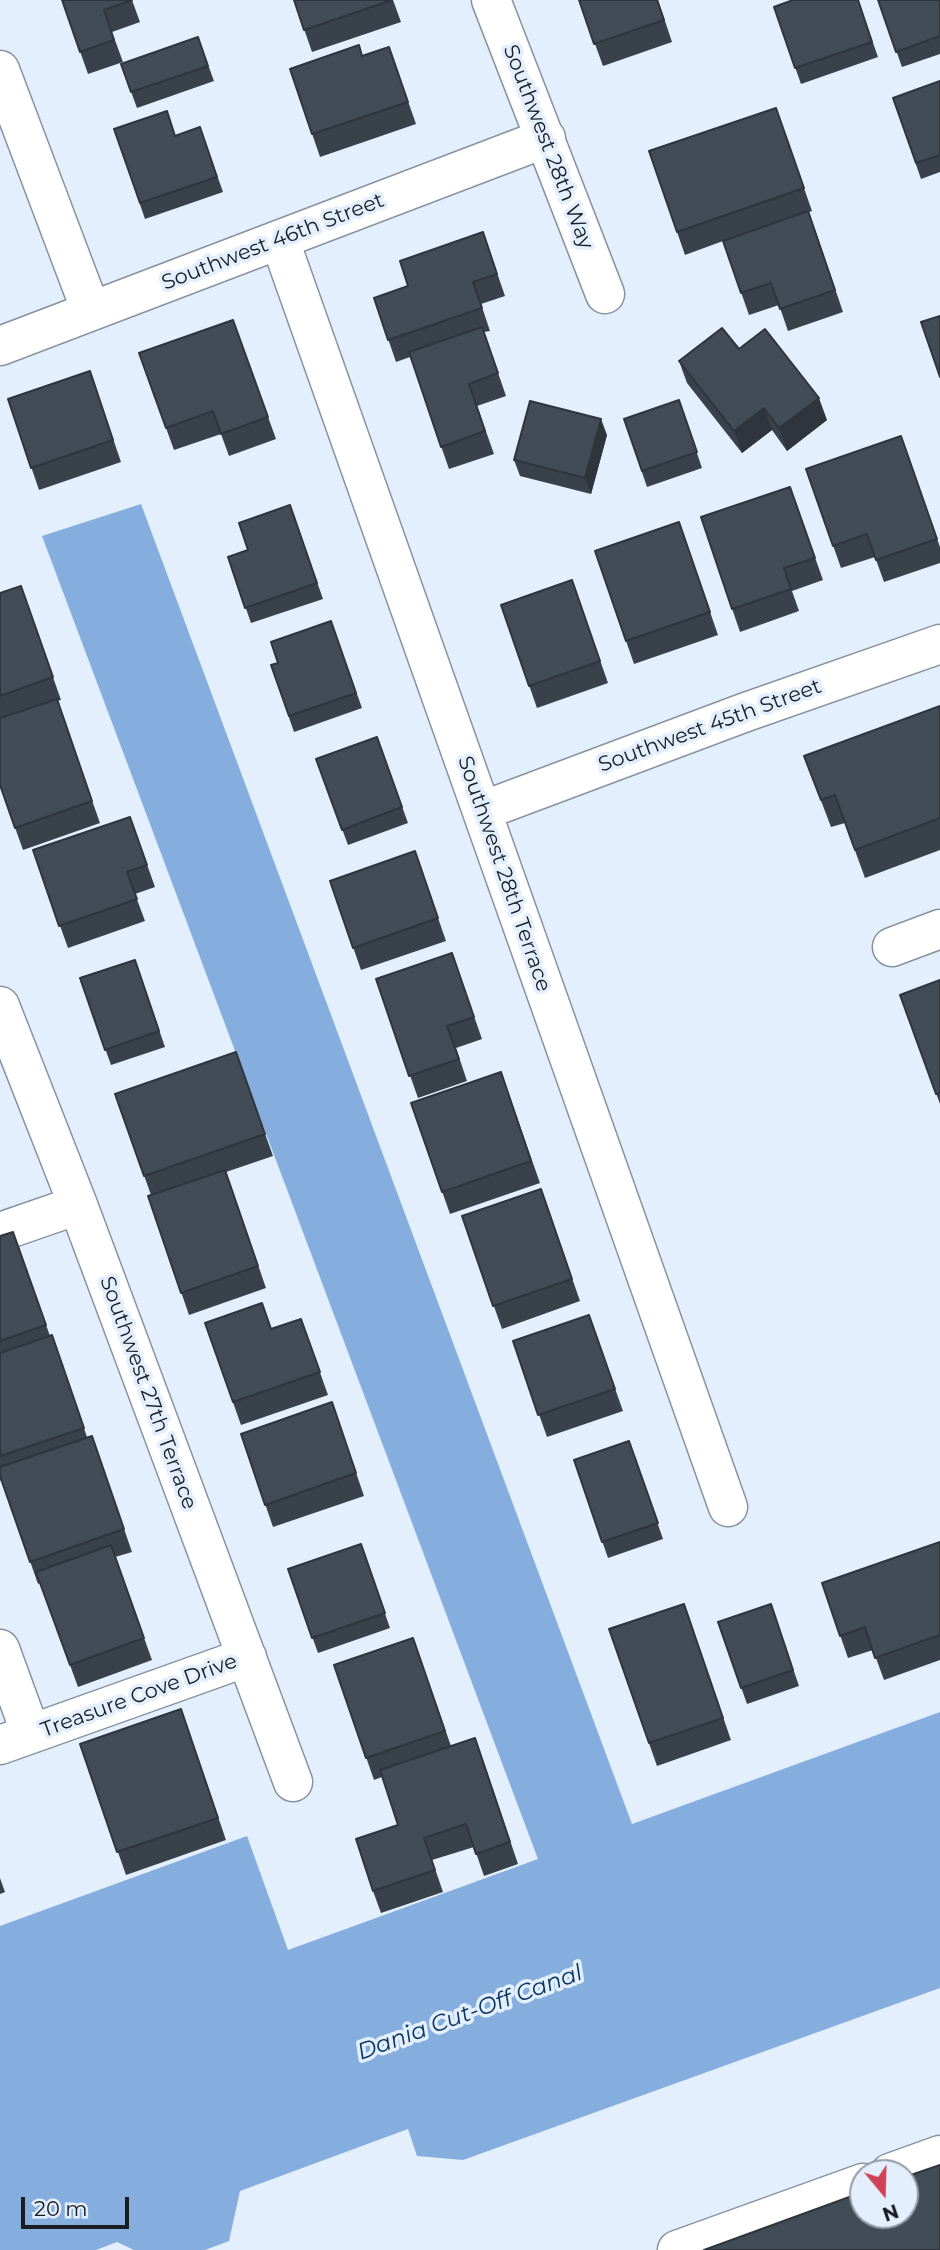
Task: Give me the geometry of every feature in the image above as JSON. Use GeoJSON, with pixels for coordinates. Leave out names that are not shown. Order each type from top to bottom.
{"type":"FeatureCollection","features":[{"type":"Feature","properties":{"kind":"street","name":"Southwest 28th Way"},"geometry":{"type":"LineString","coordinates":[[491,0],[605,294]]}},
{"type":"Feature","properties":{"kind":"street"},"geometry":{"type":"LineString","coordinates":[[0,70],[90,311]]}},
{"type":"Feature","properties":{"kind":"street","name":"Southwest 46th Street"},"geometry":{"type":"LineString","coordinates":[[0,346],[546,138]]}},
{"type":"Feature","properties":{"kind":"street","name":"Southwest 28th Terrace"},"geometry":{"type":"LineString","coordinates":[[280,241],[728,1507]]}},
{"type":"Feature","properties":{"kind":"street","name":"Southwest 45th Street"},"geometry":{"type":"LineString","coordinates":[[482,811],[746,712],[940,644]]}},
{"type":"Feature","properties":{"kind":"street"},"geometry":{"type":"LineString","coordinates":[[892,947],[940,929]]}},
{"type":"Feature","properties":{"kind":"street","name":"Southwest 27th Terrace"},"geometry":{"type":"LineString","coordinates":[[0,1006],[78,1205],[293,1782]]}},
{"type":"Feature","properties":{"kind":"street"},"geometry":{"type":"LineString","coordinates":[[0,1232],[78,1205]]}},
{"type":"Feature","properties":{"kind":"street","name":"Treasure Cove Drive"},"geometry":{"type":"LineString","coordinates":[[0,1649],[15,1740],[247,1657]]}},
{"type":"Feature","properties":{"kind":"street"},"geometry":{"type":"LineString","coordinates":[[919,2163],[940,2155]]}},
{"type":"Feature","properties":{"kind":"street"},"geometry":{"type":"LineString","coordinates":[[677,2250],[849,2188]]}},
{"type":"Feature","properties":{"kind":"water","name":"Dania Cut-Off Canal"},"geometry":{"type":"Polygon","coordinates":[[[141,504],[632,1824],[940,1712],[940,1988],[463,2160],[417,2156],[408,2129],[240,2191],[229,2241],[205,2250],[134,2250],[117,2242],[96,2250],[0,2250],[0,1926],[247,1836],[288,1950],[538,1859],[42,536],[141,504]]]}},
{"type":"Feature","properties":{"kind":"building"},"geometry":{"type":"Polygon","coordinates":[[[62,0],[132,0],[104,10],[114,40],[80,52],[62,0]]]}},
{"type":"Feature","properties":{"kind":"building"},"geometry":{"type":"Polygon","coordinates":[[[294,0],[392,0],[304,30],[294,0]]]}},
{"type":"Feature","properties":{"kind":"building"},"geometry":{"type":"Polygon","coordinates":[[[579,0],[657,0],[664,20],[594,44],[579,0]]]}},
{"type":"Feature","properties":{"kind":"building"},"geometry":{"type":"Polygon","coordinates":[[[793,0],[858,0],[872,42],[795,68],[774,7],[793,0]]]}},
{"type":"Feature","properties":{"kind":"building"},"geometry":{"type":"Polygon","coordinates":[[[878,0],[940,0],[940,36],[896,52],[878,0]]]}},
{"type":"Feature","properties":{"kind":"building"},"geometry":{"type":"Polygon","coordinates":[[[198,37],[208,66],[131,92],[121,64],[198,37]]]}},
{"type":"Feature","properties":{"kind":"building"},"geometry":{"type":"Polygon","coordinates":[[[359,45],[362,56],[389,47],[408,102],[312,134],[290,69],[359,45]]]}},
{"type":"Feature","properties":{"kind":"building"},"geometry":{"type":"Polygon","coordinates":[[[940,81],[940,155],[916,163],[893,98],[940,81]]]}},
{"type":"Feature","properties":{"kind":"building"},"geometry":{"type":"Polygon","coordinates":[[[776,108],[804,188],[677,232],[649,151],[776,108]]]}},
{"type":"Feature","properties":{"kind":"building"},"geometry":{"type":"Polygon","coordinates":[[[167,111],[175,136],[200,127],[217,177],[140,203],[114,129],[167,111]]]}},
{"type":"Feature","properties":{"kind":"building"},"geometry":{"type":"Polygon","coordinates":[[[808,211],[835,290],[780,309],[771,283],[741,293],[723,241],[808,211]]]}},
{"type":"Feature","properties":{"kind":"building"},"geometry":{"type":"Polygon","coordinates":[[[483,232],[497,274],[473,282],[482,308],[388,340],[374,298],[408,286],[400,261],[483,232]]]}},
{"type":"Feature","properties":{"kind":"building"},"geometry":{"type":"Polygon","coordinates":[[[940,316],[940,377],[921,322],[940,316]]]}},
{"type":"Feature","properties":{"kind":"building"},"geometry":{"type":"Polygon","coordinates":[[[233,320],[268,417],[221,434],[213,411],[166,428],[139,353],[233,320]]]}},
{"type":"Feature","properties":{"kind":"building"},"geometry":{"type":"Polygon","coordinates":[[[482,327],[498,373],[469,384],[485,431],[441,447],[409,352],[482,327]]]}},
{"type":"Feature","properties":{"kind":"building"},"geometry":{"type":"Polygon","coordinates":[[[722,328],[739,349],[765,329],[819,398],[779,428],[764,408],[734,431],[679,361],[722,328]]]}},
{"type":"Feature","properties":{"kind":"building"},"geometry":{"type":"Polygon","coordinates":[[[90,371],[113,440],[31,468],[8,399],[90,371]]]}},
{"type":"Feature","properties":{"kind":"building"},"geometry":{"type":"Polygon","coordinates":[[[679,400],[697,452],[642,471],[624,419],[679,400]]]}},
{"type":"Feature","properties":{"kind":"building"},"geometry":{"type":"Polygon","coordinates":[[[530,401],[601,419],[585,478],[514,460],[530,401]]]}},
{"type":"Feature","properties":{"kind":"building"},"geometry":{"type":"Polygon","coordinates":[[[901,436],[937,539],[876,560],[867,534],[833,546],[806,469],[901,436]]]}},
{"type":"Feature","properties":{"kind":"building"},"geometry":{"type":"Polygon","coordinates":[[[790,487],[815,558],[784,568],[791,589],[732,609],[701,517],[790,487]]]}},
{"type":"Feature","properties":{"kind":"building"},"geometry":{"type":"Polygon","coordinates":[[[290,505],[317,583],[245,608],[228,557],[248,550],[239,523],[290,505]]]}},
{"type":"Feature","properties":{"kind":"building"},"geometry":{"type":"Polygon","coordinates":[[[679,522],[710,612],[626,641],[595,551],[679,522]]]}},
{"type":"Feature","properties":{"kind":"building"},"geometry":{"type":"Polygon","coordinates":[[[572,580],[600,661],[529,686],[501,605],[572,580]]]}},
{"type":"Feature","properties":{"kind":"building"},"geometry":{"type":"Polygon","coordinates":[[[21,586],[53,677],[0,696],[0,593],[21,586]]]}},
{"type":"Feature","properties":{"kind":"building"},"geometry":{"type":"Polygon","coordinates":[[[331,621],[356,693],[289,716],[271,665],[278,663],[271,642],[331,621]]]}},
{"type":"Feature","properties":{"kind":"building"},"geometry":{"type":"Polygon","coordinates":[[[57,699],[92,801],[15,828],[0,785],[0,718],[57,699]]]}},
{"type":"Feature","properties":{"kind":"building"},"geometry":{"type":"Polygon","coordinates":[[[940,706],[940,818],[855,850],[835,795],[821,800],[804,756],[940,706]]]}},
{"type":"Feature","properties":{"kind":"building"},"geometry":{"type":"Polygon","coordinates":[[[377,737],[402,807],[342,830],[316,759],[377,737]]]}},
{"type":"Feature","properties":{"kind":"building"},"geometry":{"type":"Polygon","coordinates":[[[130,817],[147,865],[127,872],[137,899],[59,926],[33,850],[130,817]]]}},
{"type":"Feature","properties":{"kind":"building"},"geometry":{"type":"Polygon","coordinates":[[[415,851],[438,918],[353,948],[330,881],[415,851]]]}},
{"type":"Feature","properties":{"kind":"building"},"geometry":{"type":"Polygon","coordinates":[[[452,953],[474,1017],[447,1026],[459,1059],[409,1076],[376,979],[452,953]]]}},
{"type":"Feature","properties":{"kind":"building"},"geometry":{"type":"Polygon","coordinates":[[[135,960],[159,1031],[105,1050],[80,978],[135,960]]]}},
{"type":"Feature","properties":{"kind":"building"},"geometry":{"type":"Polygon","coordinates":[[[940,980],[940,1093],[936,1094],[900,995],[940,980]]]}},
{"type":"Feature","properties":{"kind":"building"},"geometry":{"type":"Polygon","coordinates":[[[236,1052],[265,1134],[144,1176],[115,1094],[236,1052]]]}},
{"type":"Feature","properties":{"kind":"building"},"geometry":{"type":"Polygon","coordinates":[[[501,1072],[531,1161],[442,1192],[411,1103],[501,1072]]]}},
{"type":"Feature","properties":{"kind":"building"},"geometry":{"type":"Polygon","coordinates":[[[225,1170],[258,1266],[181,1293],[148,1196],[225,1170]]]}},
{"type":"Feature","properties":{"kind":"building"},"geometry":{"type":"Polygon","coordinates":[[[541,1189],[572,1279],[493,1306],[462,1216],[541,1189]]]}},
{"type":"Feature","properties":{"kind":"building"},"geometry":{"type":"Polygon","coordinates":[[[13,1232],[46,1325],[0,1341],[0,1236],[13,1232]]]}},
{"type":"Feature","properties":{"kind":"building"},"geometry":{"type":"Polygon","coordinates":[[[262,1303],[271,1329],[301,1319],[320,1372],[233,1402],[205,1323],[262,1303]]]}},
{"type":"Feature","properties":{"kind":"building"},"geometry":{"type":"Polygon","coordinates":[[[589,1315],[615,1389],[538,1415],[513,1341],[589,1315]]]}},
{"type":"Feature","properties":{"kind":"building"},"geometry":{"type":"Polygon","coordinates":[[[52,1335],[84,1428],[0,1456],[0,1353],[52,1335]]]}},
{"type":"Feature","properties":{"kind":"building"},"geometry":{"type":"Polygon","coordinates":[[[332,1402],[356,1473],[265,1505],[241,1434],[332,1402]]]}},
{"type":"Feature","properties":{"kind":"building"},"geometry":{"type":"Polygon","coordinates":[[[92,1436],[124,1529],[30,1562],[0,1476],[0,1467],[92,1436]]]}},
{"type":"Feature","properties":{"kind":"building"},"geometry":{"type":"Polygon","coordinates":[[[629,1441],[658,1523],[602,1542],[574,1460],[629,1441]]]}},
{"type":"Feature","properties":{"kind":"building"},"geometry":{"type":"Polygon","coordinates":[[[940,1542],[940,1635],[875,1658],[865,1627],[840,1636],[822,1583],[940,1542]]]}},
{"type":"Feature","properties":{"kind":"building"},"geometry":{"type":"Polygon","coordinates":[[[361,1544],[385,1613],[312,1638],[288,1569],[361,1544]]]}},
{"type":"Feature","properties":{"kind":"building"},"geometry":{"type":"Polygon","coordinates":[[[111,1545],[144,1638],[70,1665],[36,1572],[111,1545]]]}},
{"type":"Feature","properties":{"kind":"building"},"geometry":{"type":"Polygon","coordinates":[[[684,1604],[723,1718],[649,1743],[609,1629],[684,1604]]]}},
{"type":"Feature","properties":{"kind":"building"},"geometry":{"type":"Polygon","coordinates":[[[771,1604],[793,1670],[741,1688],[718,1622],[771,1604]]]}},
{"type":"Feature","properties":{"kind":"building"},"geometry":{"type":"Polygon","coordinates":[[[413,1638],[445,1731],[366,1758],[334,1665],[413,1638]]]}},
{"type":"Feature","properties":{"kind":"building"},"geometry":{"type":"Polygon","coordinates":[[[181,1709],[218,1818],[117,1852],[80,1744],[181,1709]]]}},
{"type":"Feature","properties":{"kind":"building"},"geometry":{"type":"Polygon","coordinates":[[[475,1738],[510,1842],[476,1854],[466,1824],[424,1838],[435,1870],[373,1891],[356,1839],[398,1825],[380,1770],[475,1738]]]}},
{"type":"Feature","properties":{"kind":"building"},"geometry":{"type":"Polygon","coordinates":[[[940,2165],[940,2250],[704,2250],[849,2197],[849,2229],[919,2229],[919,2172],[940,2165]]]}}]}
